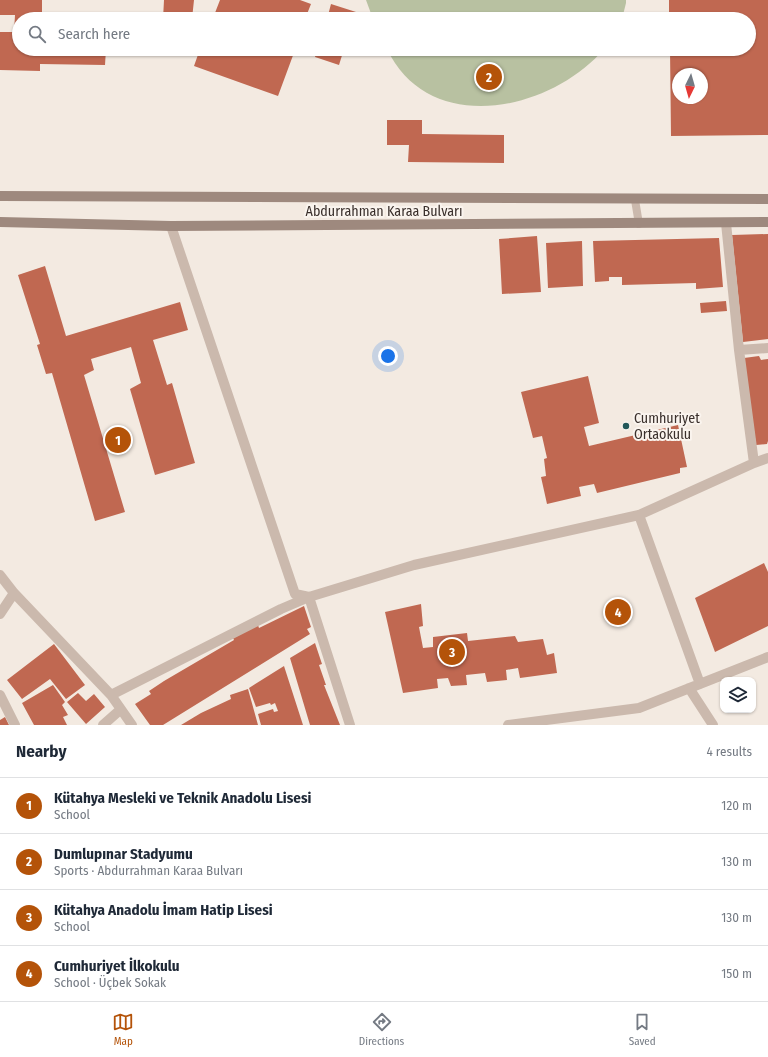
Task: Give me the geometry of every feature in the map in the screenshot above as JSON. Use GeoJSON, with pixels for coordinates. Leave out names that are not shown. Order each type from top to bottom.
{"type":"FeatureCollection","features":[{"type":"Feature","properties":{"kind":"main road","name":"Abdurrahman Karaa Bulvarı"},"geometry":{"type":"LineString","coordinates":[[0,196],[635,200],[768,199]]}},
{"type":"Feature","properties":{"kind":"main road","name":"Abdurrahman Karaa Bulvarı"},"geometry":{"type":"LineString","coordinates":[[0,222],[171,226],[768,222]]}},
{"type":"Feature","properties":{"kind":"street"},"geometry":{"type":"LineString","coordinates":[[726,223],[739,350],[754,462]]}},
{"type":"Feature","properties":{"kind":"street"},"geometry":{"type":"LineString","coordinates":[[171,226],[294,594],[309,597]]}},
{"type":"Feature","properties":{"kind":"street"},"geometry":{"type":"LineString","coordinates":[[739,350],[768,348]]}},
{"type":"Feature","properties":{"kind":"street"},"geometry":{"type":"LineString","coordinates":[[111,695],[281,609],[309,597],[414,565],[639,515],[754,462],[768,458]]}},
{"type":"Feature","properties":{"kind":"street"},"geometry":{"type":"LineString","coordinates":[[639,515],[700,684]]}},
{"type":"Feature","properties":{"kind":"street"},"geometry":{"type":"LineString","coordinates":[[0,575],[14,593],[111,695],[120,710],[132,725]]}},
{"type":"Feature","properties":{"kind":"street"},"geometry":{"type":"LineString","coordinates":[[0,614],[14,593]]}},
{"type":"Feature","properties":{"kind":"street"},"geometry":{"type":"LineString","coordinates":[[309,597],[350,725]]}},
{"type":"Feature","properties":{"kind":"street"},"geometry":{"type":"LineString","coordinates":[[508,725],[550,722],[639,708],[768,657]]}},
{"type":"Feature","properties":{"kind":"street"},"geometry":{"type":"LineString","coordinates":[[689,688],[713,725]]}},
{"type":"Feature","properties":{"kind":"street"},"geometry":{"type":"LineString","coordinates":[[0,695],[14,725]]}},
{"type":"Feature","properties":{"kind":"street"},"geometry":{"type":"LineString","coordinates":[[103,725],[120,710]]}},
{"type":"Feature","properties":{"kind":"lane"},"geometry":{"type":"LineString","coordinates":[[635,200],[639,224]]}},
{"type":"Feature","properties":{"kind":"green space"},"geometry":{"type":"Polygon","coordinates":[[[366,0],[626,0],[624,12],[370,12],[366,0]]]}},
{"type":"Feature","properties":{"kind":"green space"},"geometry":{"type":"Polygon","coordinates":[[[392,56],[597,56],[581,71],[553,88],[523,100],[491,106],[460,104],[431,95],[406,77],[392,56]]]}},
{"type":"Feature","properties":{"kind":"building"},"geometry":{"type":"Polygon","coordinates":[[[0,0],[42,0],[42,12],[12,12],[12,15],[0,15],[0,0]]]}},
{"type":"Feature","properties":{"kind":"building"},"geometry":{"type":"Polygon","coordinates":[[[164,0],[194,0],[193,12],[163,12],[164,0]]]}},
{"type":"Feature","properties":{"kind":"building"},"geometry":{"type":"Polygon","coordinates":[[[220,0],[300,0],[311,4],[308,12],[215,12],[220,0]]]}},
{"type":"Feature","properties":{"kind":"building"},"geometry":{"type":"Polygon","coordinates":[[[669,0],[768,0],[768,135],[671,136],[670,56],[756,56],[756,12],[669,12],[669,0]]]}},
{"type":"Feature","properties":{"kind":"building"},"geometry":{"type":"Polygon","coordinates":[[[331,4],[356,12],[329,12],[331,4]]]}},
{"type":"Feature","properties":{"kind":"building"},"geometry":{"type":"Polygon","coordinates":[[[0,32],[12,32],[12,56],[106,56],[105,65],[40,64],[40,71],[0,70],[0,32]]]}},
{"type":"Feature","properties":{"kind":"building"},"geometry":{"type":"Polygon","coordinates":[[[198,56],[293,56],[278,96],[194,66],[198,56]]]}},
{"type":"Feature","properties":{"kind":"building"},"geometry":{"type":"Polygon","coordinates":[[[315,56],[342,56],[339,65],[315,56]]]}},
{"type":"Feature","properties":{"kind":"building"},"geometry":{"type":"Polygon","coordinates":[[[387,120],[422,120],[422,134],[504,135],[504,163],[408,162],[409,145],[387,145],[387,120]]]}},
{"type":"Feature","properties":{"kind":"building"},"geometry":{"type":"Polygon","coordinates":[[[768,234],[768,339],[743,342],[732,235],[768,234]]]}},
{"type":"Feature","properties":{"kind":"building"},"geometry":{"type":"Polygon","coordinates":[[[537,236],[541,292],[502,294],[499,239],[537,236]]]}},
{"type":"Feature","properties":{"kind":"building"},"geometry":{"type":"Polygon","coordinates":[[[719,238],[723,287],[696,289],[696,283],[622,285],[622,277],[609,277],[609,281],[595,282],[593,241],[719,238]]]}},
{"type":"Feature","properties":{"kind":"building"},"geometry":{"type":"Polygon","coordinates":[[[582,241],[583,286],[548,288],[546,243],[582,241]]]}},
{"type":"Feature","properties":{"kind":"building"},"geometry":{"type":"Polygon","coordinates":[[[45,266],[66,336],[180,302],[188,330],[153,340],[167,385],[172,383],[195,463],[155,475],[130,389],[141,383],[131,347],[91,359],[94,370],[84,375],[125,512],[95,521],[52,373],[46,374],[37,345],[40,344],[18,275],[45,266]]]}},
{"type":"Feature","properties":{"kind":"building"},"geometry":{"type":"Polygon","coordinates":[[[726,301],[727,311],[701,313],[700,303],[726,301]]]}},
{"type":"Feature","properties":{"kind":"building"},"geometry":{"type":"Polygon","coordinates":[[[759,356],[761,360],[768,359],[768,441],[767,444],[756,445],[744,358],[759,356]]]}},
{"type":"Feature","properties":{"kind":"building"},"geometry":{"type":"Polygon","coordinates":[[[588,376],[599,423],[584,427],[589,446],[678,425],[687,467],[680,468],[680,473],[597,493],[594,484],[579,487],[581,496],[547,504],[541,477],[546,476],[544,459],[547,458],[542,436],[533,438],[521,392],[588,376]]]}},
{"type":"Feature","properties":{"kind":"building"},"geometry":{"type":"Polygon","coordinates":[[[764,563],[768,572],[768,626],[715,652],[695,598],[764,563]]]}},
{"type":"Feature","properties":{"kind":"building"},"geometry":{"type":"Polygon","coordinates":[[[421,604],[423,626],[419,627],[423,648],[433,647],[433,637],[467,633],[468,641],[515,636],[518,642],[543,639],[547,655],[554,653],[557,673],[520,678],[518,668],[506,670],[507,680],[487,682],[485,673],[466,675],[467,685],[451,686],[448,678],[437,679],[438,688],[403,693],[385,612],[421,604]]]}},
{"type":"Feature","properties":{"kind":"building"},"geometry":{"type":"Polygon","coordinates":[[[304,606],[311,627],[307,629],[310,634],[163,725],[150,725],[135,704],[151,694],[149,691],[234,640],[233,638],[258,625],[259,628],[304,606]]]}},
{"type":"Feature","properties":{"kind":"building"},"geometry":{"type":"Polygon","coordinates":[[[315,643],[322,664],[319,665],[326,685],[324,685],[340,725],[310,725],[290,658],[315,643]]]}},
{"type":"Feature","properties":{"kind":"building"},"geometry":{"type":"Polygon","coordinates":[[[54,644],[85,685],[66,699],[50,679],[22,699],[7,680],[54,644]]]}},
{"type":"Feature","properties":{"kind":"building"},"geometry":{"type":"Polygon","coordinates":[[[284,666],[303,725],[261,725],[258,714],[273,709],[274,712],[278,711],[275,703],[256,707],[249,688],[284,666]]]}},
{"type":"Feature","properties":{"kind":"building"},"geometry":{"type":"Polygon","coordinates":[[[53,685],[65,702],[62,705],[68,715],[63,717],[67,725],[34,725],[22,703],[53,685]]]}},
{"type":"Feature","properties":{"kind":"building"},"geometry":{"type":"Polygon","coordinates":[[[248,689],[258,725],[181,725],[201,713],[231,699],[230,695],[248,689]]]}},
{"type":"Feature","properties":{"kind":"building"},"geometry":{"type":"Polygon","coordinates":[[[78,693],[86,701],[94,694],[105,707],[86,724],[67,702],[78,693]]]}},
{"type":"Feature","properties":{"kind":"building"},"geometry":{"type":"Polygon","coordinates":[[[5,717],[9,725],[0,725],[0,720],[5,717]]]}},
{"type":"Feature","properties":{"kind":"place","name":"Dumlupınar Stadyumu"},"geometry":{"type":"Point","coordinates":[489,77]}},
{"type":"Feature","properties":{"kind":"place","name":"Cumhuriyet Ortaokulu"},"geometry":{"type":"Point","coordinates":[626,426]}},
{"type":"Feature","properties":{"kind":"place","name":"Kütahya Mesleki ve Teknik Anadolu Lisesi"},"geometry":{"type":"Point","coordinates":[118,440]}},
{"type":"Feature","properties":{"kind":"place","name":"Cumhuriyet İlkokulu"},"geometry":{"type":"Point","coordinates":[618,612]}},
{"type":"Feature","properties":{"kind":"place","name":"Kütahya Anadolu İmam Hatip Lisesi"},"geometry":{"type":"Point","coordinates":[452,652]}}]}
